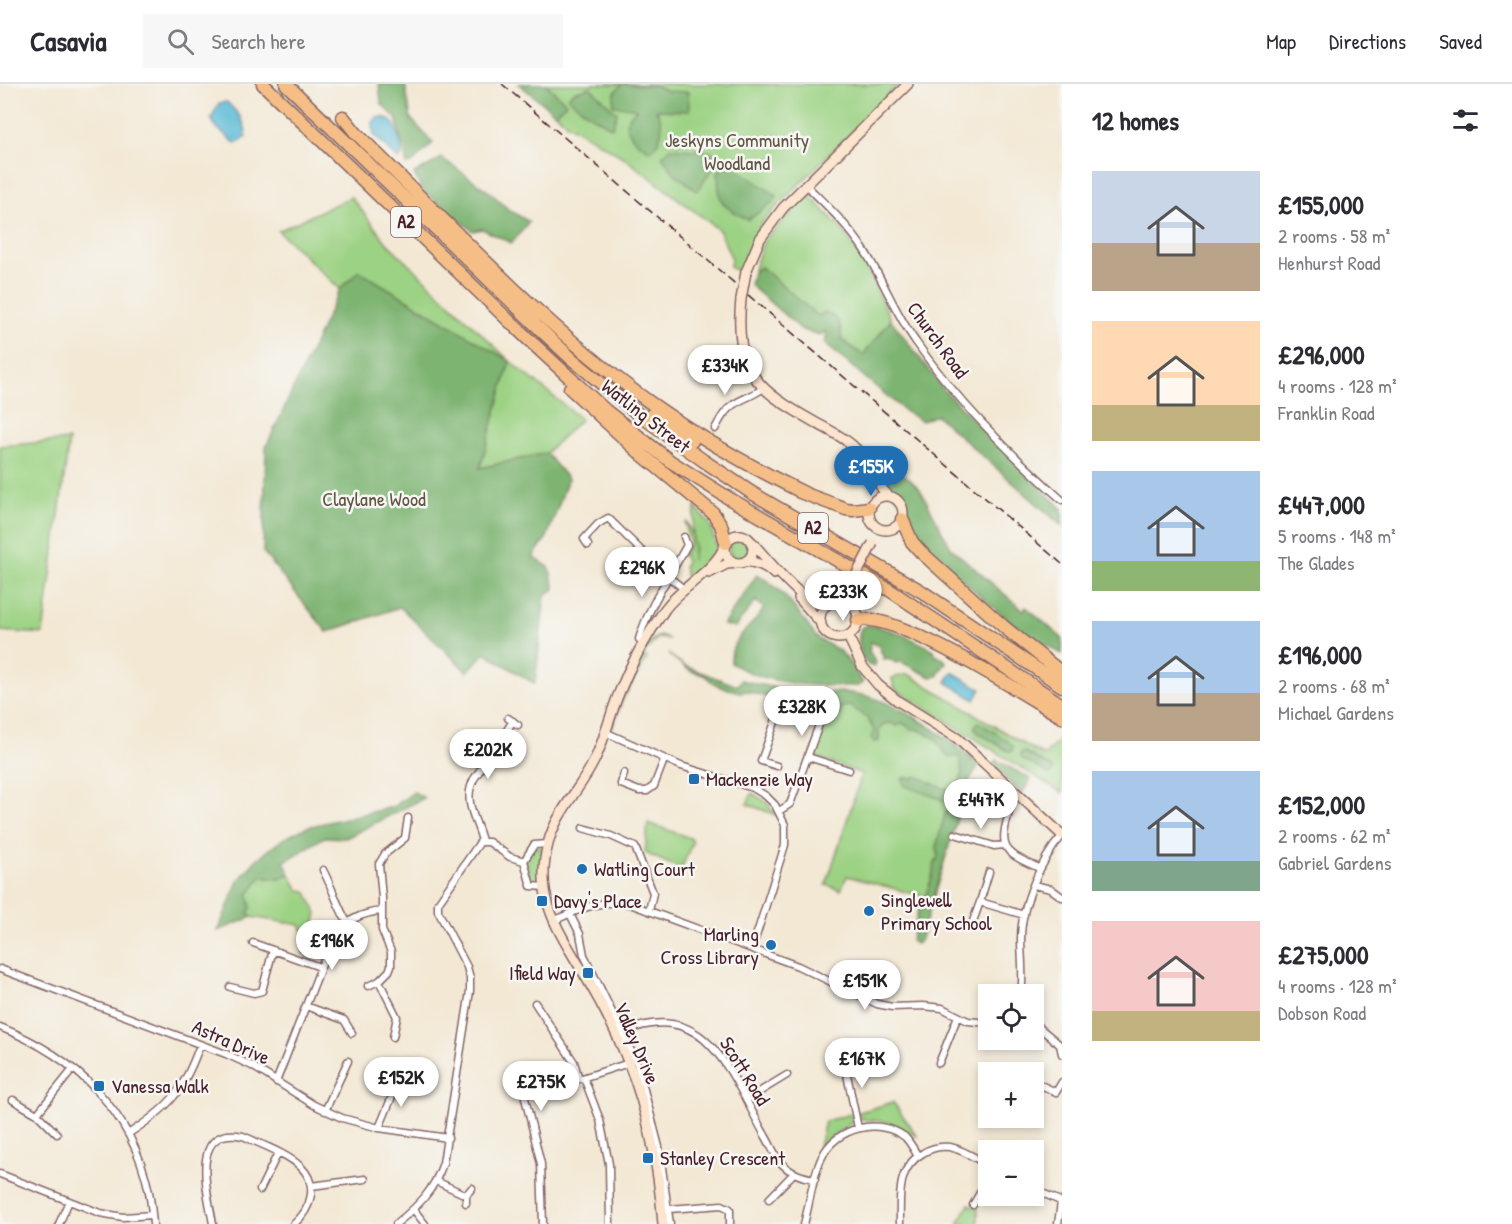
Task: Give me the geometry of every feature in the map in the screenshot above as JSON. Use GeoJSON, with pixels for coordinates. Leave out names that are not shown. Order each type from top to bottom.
{"type":"FeatureCollection","features":[{"type":"Feature","properties":{"kind":"highway","name":"Watling Street"},"geometry":{"type":"LineString","coordinates":[[263,84],[549,359],[606,411],[670,461],[730,499],[891,591],[1062,705]]}},
{"type":"Feature","properties":{"kind":"highway","name":"Watling Street"},"geometry":{"type":"LineString","coordinates":[[286,84],[572,359],[638,414],[752,493],[921,591],[1062,686]]}},
{"type":"Feature","properties":{"kind":"highway"},"geometry":{"type":"LineString","coordinates":[[343,117],[356,133],[513,286],[619,379],[663,412],[709,442],[806,494]]}},
{"type":"Feature","properties":{"kind":"highway"},"geometry":{"type":"LineString","coordinates":[[549,359],[576,395],[597,415],[713,513],[722,525],[726,543]]}},
{"type":"Feature","properties":{"kind":"highway"},"geometry":{"type":"LineString","coordinates":[[572,359],[658,420],[715,455],[757,477],[846,509],[853,510],[870,506]]}},
{"type":"Feature","properties":{"kind":"highway"},"geometry":{"type":"LineString","coordinates":[[902,519],[912,542],[921,552],[1004,627],[1062,673]]}},
{"type":"Feature","properties":{"kind":"highway"},"geometry":{"type":"LineString","coordinates":[[858,620],[873,618],[920,636],[1062,717]]}},
{"type":"Feature","properties":{"kind":"street"},"geometry":{"type":"LineString","coordinates":[[873,541],[897,526],[902,519],[903,513],[899,502],[884,492],[861,454],[851,444],[783,405],[763,388],[751,372],[742,346],[741,299],[746,272],[754,250],[767,227],[908,84]]}},
{"type":"Feature","properties":{"kind":"street","name":"Church Road"},"geometry":{"type":"LineString","coordinates":[[806,185],[859,243],[905,326],[938,370],[984,424],[1062,500]]}},
{"type":"Feature","properties":{"kind":"street"},"geometry":{"type":"LineString","coordinates":[[715,429],[731,406],[763,388]]}},
{"type":"Feature","properties":{"kind":"street"},"geometry":{"type":"LineString","coordinates":[[872,471],[875,489],[868,514],[877,528],[888,530]]}},
{"type":"Feature","properties":{"kind":"street"},"geometry":{"type":"LineString","coordinates":[[870,506],[879,497],[889,496]]}},
{"type":"Feature","properties":{"kind":"street"},"geometry":{"type":"LineString","coordinates":[[583,540],[598,524],[608,518],[684,589]]}},
{"type":"Feature","properties":{"kind":"street"},"geometry":{"type":"LineString","coordinates":[[821,623],[822,612],[850,588],[873,541],[873,524]]}},
{"type":"Feature","properties":{"kind":"street"},"geometry":{"type":"LineString","coordinates":[[738,534],[747,536],[789,582],[812,602],[820,604],[847,602],[857,614],[855,629],[848,636],[837,638],[831,636],[808,607],[769,568],[728,557],[725,550],[726,543],[730,537],[738,534]]}},
{"type":"Feature","properties":{"kind":"street"},"geometry":{"type":"LineString","coordinates":[[643,644],[639,639],[654,600],[682,561],[687,545],[684,537]]}},
{"type":"Feature","properties":{"kind":"street"},"geometry":{"type":"LineString","coordinates":[[742,562],[753,553],[752,542]]}},
{"type":"Feature","properties":{"kind":"street","name":"Valley Drive"},"geometry":{"type":"LineString","coordinates":[[663,1224],[650,1137],[637,1086],[629,1063],[603,1008],[553,921],[544,887],[544,868],[548,844],[559,814],[592,765],[624,680],[643,644],[667,607],[717,561],[726,543]]}},
{"type":"Feature","properties":{"kind":"street","name":"Valley Drive"},"geometry":{"type":"LineString","coordinates":[[698,577],[727,564],[742,562]]}},
{"type":"Feature","properties":{"kind":"street"},"geometry":{"type":"LineString","coordinates":[[850,588],[852,606]]}},
{"type":"Feature","properties":{"kind":"street"},"geometry":{"type":"LineString","coordinates":[[848,636],[862,666],[878,685],[898,701],[932,720],[957,738],[1062,835],[1045,856],[1039,868],[1024,915],[1021,936],[1021,984]]}},
{"type":"Feature","properties":{"kind":"street"},"geometry":{"type":"LineString","coordinates":[[777,766],[761,761],[780,708],[788,707],[816,716],[820,722],[792,799],[779,811]]}},
{"type":"Feature","properties":{"kind":"street"},"geometry":{"type":"LineString","coordinates":[[482,841],[469,805],[469,789],[513,721]]}},
{"type":"Feature","properties":{"kind":"street"},"geometry":{"type":"LineString","coordinates":[[605,732],[664,760],[753,788],[771,800],[779,811],[785,825],[785,846],[752,949]]}},
{"type":"Feature","properties":{"kind":"street"},"geometry":{"type":"LineString","coordinates":[[808,757],[849,770]]}},
{"type":"Feature","properties":{"kind":"street"},"geometry":{"type":"LineString","coordinates":[[624,773],[621,784],[639,791],[649,791],[654,786],[664,760]]}},
{"type":"Feature","properties":{"kind":"street"},"geometry":{"type":"LineString","coordinates":[[1010,809],[1003,831],[1005,845],[1009,853],[1039,868]]}},
{"type":"Feature","properties":{"kind":"street"},"geometry":{"type":"LineString","coordinates":[[368,986],[379,981],[389,972],[392,959],[382,930],[379,864],[385,854],[404,839],[408,832],[408,818]]}},
{"type":"Feature","properties":{"kind":"street"},"geometry":{"type":"LineString","coordinates":[[583,828],[611,836],[635,847],[653,894],[649,911]]}},
{"type":"Feature","properties":{"kind":"street"},"geometry":{"type":"LineString","coordinates":[[956,834],[994,846],[1005,845]]}},
{"type":"Feature","properties":{"kind":"street"},"geometry":{"type":"LineString","coordinates":[[482,841],[489,842],[510,857],[524,861]]}},
{"type":"Feature","properties":{"kind":"street"},"geometry":{"type":"LineString","coordinates":[[396,1224],[428,1195],[444,1163],[470,981],[467,967],[437,905],[470,854],[482,841]]}},
{"type":"Feature","properties":{"kind":"street"},"geometry":{"type":"LineString","coordinates":[[544,887],[536,888],[530,885],[524,861],[534,844],[548,844]]}},
{"type":"Feature","properties":{"kind":"street"},"geometry":{"type":"LineString","coordinates":[[323,870],[347,922]]}},
{"type":"Feature","properties":{"kind":"street"},"geometry":{"type":"LineString","coordinates":[[972,924],[989,872]]}},
{"type":"Feature","properties":{"kind":"street"},"geometry":{"type":"LineString","coordinates":[[1034,885],[1052,889],[1062,897]]}},
{"type":"Feature","properties":{"kind":"street"},"geometry":{"type":"LineString","coordinates":[[553,921],[594,904],[610,902],[628,904],[817,974],[877,1004],[892,1007],[942,1008],[968,1021],[978,1022]]}},
{"type":"Feature","properties":{"kind":"street"},"geometry":{"type":"LineString","coordinates":[[980,902],[1024,915]]}},
{"type":"Feature","properties":{"kind":"street"},"geometry":{"type":"LineString","coordinates":[[276,1082],[332,939],[347,922],[366,913],[382,911]]}},
{"type":"Feature","properties":{"kind":"street"},"geometry":{"type":"LineString","coordinates":[[570,914],[580,934],[584,955],[624,1032],[637,1063],[660,1147],[670,1224]]}},
{"type":"Feature","properties":{"kind":"street"},"geometry":{"type":"LineString","coordinates":[[253,943],[320,967]]}},
{"type":"Feature","properties":{"kind":"street"},"geometry":{"type":"LineString","coordinates":[[230,987],[254,993],[262,991],[273,950]]}},
{"type":"Feature","properties":{"kind":"street","name":"Astra Drive"},"geometry":{"type":"LineString","coordinates":[[0,969],[252,1066],[325,1111],[354,1122],[448,1138]]}},
{"type":"Feature","properties":{"kind":"street"},"geometry":{"type":"LineString","coordinates":[[379,981],[397,1017],[393,1037]]}},
{"type":"Feature","properties":{"kind":"street"},"geometry":{"type":"LineString","coordinates":[[535,1003],[574,1062],[600,1120],[609,1164],[610,1224]]}},
{"type":"Feature","properties":{"kind":"street"},"geometry":{"type":"LineString","coordinates":[[306,1006],[344,1020],[352,1033]]}},
{"type":"Feature","properties":{"kind":"street"},"geometry":{"type":"LineString","coordinates":[[939,1063],[958,1016]]}},
{"type":"Feature","properties":{"kind":"street","name":"Scott Road"},"geometry":{"type":"LineString","coordinates":[[624,1032],[638,1026],[663,1022],[679,1025],[695,1032],[711,1044],[781,1163],[794,1173]]}},
{"type":"Feature","properties":{"kind":"street"},"geometry":{"type":"LineString","coordinates":[[0,1027],[46,1048],[74,1069],[104,1097],[128,1134],[139,1159],[149,1191],[153,1224]]}},
{"type":"Feature","properties":{"kind":"street"},"geometry":{"type":"LineString","coordinates":[[1044,1031],[1061,1044],[1062,1054]]}},
{"type":"Feature","properties":{"kind":"street"},"geometry":{"type":"LineString","coordinates":[[128,1134],[157,1115],[171,1100],[192,1066],[200,1045]]}},
{"type":"Feature","properties":{"kind":"street"},"geometry":{"type":"LineString","coordinates":[[843,1055],[858,1128]]}},
{"type":"Feature","properties":{"kind":"street"},"geometry":{"type":"LineString","coordinates":[[325,1111],[348,1061]]}},
{"type":"Feature","properties":{"kind":"street"},"geometry":{"type":"LineString","coordinates":[[543,1224],[541,1164],[525,1094],[533,1087],[582,1078],[629,1063]]}},
{"type":"Feature","properties":{"kind":"street"},"geometry":{"type":"LineString","coordinates":[[37,1114],[74,1069]]}},
{"type":"Feature","properties":{"kind":"street"},"geometry":{"type":"LineString","coordinates":[[746,1100],[788,1075]]}},
{"type":"Feature","properties":{"kind":"street"},"geometry":{"type":"LineString","coordinates":[[379,1128],[399,1080]]}},
{"type":"Feature","properties":{"kind":"street"},"geometry":{"type":"LineString","coordinates":[[1044,1087],[1056,1092],[1062,1082]]}},
{"type":"Feature","properties":{"kind":"street"},"geometry":{"type":"LineString","coordinates":[[14,1100],[37,1114],[57,1134]]}},
{"type":"Feature","properties":{"kind":"street"},"geometry":{"type":"LineString","coordinates":[[804,1224],[822,1155],[848,1132],[875,1126],[890,1129],[906,1138],[918,1156]]}},
{"type":"Feature","properties":{"kind":"street"},"geometry":{"type":"LineString","coordinates":[[213,1224],[204,1162],[208,1149],[216,1140],[226,1135],[243,1136],[301,1166],[308,1176],[311,1198],[307,1210],[294,1224]]}},
{"type":"Feature","properties":{"kind":"street"},"geometry":{"type":"LineString","coordinates":[[900,1224],[902,1178],[907,1167],[918,1156],[934,1148],[950,1147],[978,1160]]}},
{"type":"Feature","properties":{"kind":"street"},"geometry":{"type":"LineString","coordinates":[[260,1190],[278,1153]]}},
{"type":"Feature","properties":{"kind":"street"},"geometry":{"type":"LineString","coordinates":[[769,1199],[794,1173],[815,1179]]}},
{"type":"Feature","properties":{"kind":"street"},"geometry":{"type":"LineString","coordinates":[[0,1174],[113,1216],[152,1215]]}},
{"type":"Feature","properties":{"kind":"street"},"geometry":{"type":"LineString","coordinates":[[311,1186],[365,1179]]}},
{"type":"Feature","properties":{"kind":"street"},"geometry":{"type":"LineString","coordinates":[[436,1182],[466,1195]]}},
{"type":"Feature","properties":{"kind":"street"},"geometry":{"type":"LineString","coordinates":[[466,1203],[466,1195],[471,1188]]}},
{"type":"Feature","properties":{"kind":"street"},"geometry":{"type":"LineString","coordinates":[[1044,1194],[1062,1202],[1058,1224]]}},
{"type":"Feature","properties":{"kind":"street"},"geometry":{"type":"LineString","coordinates":[[974,1205],[978,1198]]}},
{"type":"Feature","properties":{"kind":"street"},"geometry":{"type":"LineString","coordinates":[[59,1224],[69,1201]]}},
{"type":"Feature","properties":{"kind":"street"},"geometry":{"type":"LineString","coordinates":[[669,1209],[722,1205],[730,1209],[730,1224]]}},
{"type":"Feature","properties":{"kind":"street"},"geometry":{"type":"LineString","coordinates":[[414,1210],[425,1224]]}},
{"type":"Feature","properties":{"kind":"green space"},"geometry":{"type":"Polygon","coordinates":[[[379,84],[405,84],[411,119],[433,143],[407,165],[396,118],[381,103],[379,84]]]}},
{"type":"Feature","properties":{"kind":"green space"},"geometry":{"type":"Polygon","coordinates":[[[519,84],[546,84],[566,103],[556,114],[519,84]]]}},
{"type":"Feature","properties":{"kind":"green space","name":"Jeskyns Community Woodland"},"geometry":{"type":"Polygon","coordinates":[[[546,84],[899,84],[764,220],[753,238],[740,273],[730,267],[731,257],[719,230],[623,157],[567,124],[556,114],[566,103],[546,84]]]}},
{"type":"Feature","properties":{"kind":"green space"},"geometry":{"type":"Polygon","coordinates":[[[622,84],[657,86],[666,91],[688,92],[689,111],[656,110],[662,126],[658,142],[651,151],[635,140],[626,123],[637,109],[613,105],[615,92],[622,84]]]}},
{"type":"Feature","properties":{"kind":"green space"},"geometry":{"type":"Polygon","coordinates":[[[590,87],[617,113],[612,128],[568,98],[573,92],[590,87]]]}},
{"type":"Feature","properties":{"kind":"green space"},"geometry":{"type":"Polygon","coordinates":[[[671,148],[711,152],[719,160],[697,191],[674,173],[662,156],[671,148]]]}},
{"type":"Feature","properties":{"kind":"green space"},"geometry":{"type":"Polygon","coordinates":[[[442,158],[491,193],[509,210],[529,222],[512,243],[482,229],[473,231],[422,190],[414,174],[442,158]]]}},
{"type":"Feature","properties":{"kind":"green space"},"geometry":{"type":"Polygon","coordinates":[[[728,163],[777,196],[773,202],[748,220],[726,206],[720,197],[718,172],[728,163]]]}},
{"type":"Feature","properties":{"kind":"green space"},"geometry":{"type":"Polygon","coordinates":[[[809,195],[845,232],[865,266],[891,320],[864,356],[841,339],[841,327],[818,317],[761,267],[753,272],[763,243],[768,236],[809,195]]]}},
{"type":"Feature","properties":{"kind":"green space"},"geometry":{"type":"Polygon","coordinates":[[[351,197],[387,243],[510,361],[581,419],[546,453],[480,468],[359,271],[340,289],[278,231],[351,197]]]}},
{"type":"Feature","properties":{"kind":"green space"},"geometry":{"type":"Polygon","coordinates":[[[761,267],[818,316],[825,312],[836,319],[840,325],[841,339],[863,355],[891,320],[944,390],[1062,509],[1062,526],[936,415],[922,421],[906,412],[824,343],[827,335],[825,332],[820,335],[802,330],[750,285],[753,272],[761,267]]]}},
{"type":"Feature","properties":{"kind":"green space","name":"Claylane Wood"},"geometry":{"type":"Polygon","coordinates":[[[359,271],[510,361],[480,468],[546,453],[568,479],[547,537],[533,557],[549,567],[555,589],[545,595],[535,684],[485,653],[467,672],[400,607],[327,632],[263,552],[266,447],[340,289],[359,271]]]}},
{"type":"Feature","properties":{"kind":"green space"},"geometry":{"type":"Polygon","coordinates":[[[69,440],[43,634],[0,631],[0,446],[69,440]]]}},
{"type":"Feature","properties":{"kind":"green space"},"geometry":{"type":"Polygon","coordinates":[[[889,460],[920,489],[951,548],[1023,610],[1026,607],[1062,638],[1062,654],[1020,631],[935,556],[913,533],[909,513],[888,487],[881,472],[889,460]]]}},
{"type":"Feature","properties":{"kind":"green space"},"geometry":{"type":"Polygon","coordinates":[[[695,507],[710,524],[717,549],[711,558],[686,578],[684,566],[686,561],[683,555],[690,543],[685,524],[686,522],[689,526],[692,535],[692,560],[694,552],[695,507]]]}},
{"type":"Feature","properties":{"kind":"green space"},"geometry":{"type":"Polygon","coordinates":[[[735,539],[743,539],[749,545],[749,553],[743,559],[735,559],[729,553],[729,545],[735,539]]]}},
{"type":"Feature","properties":{"kind":"green space"},"geometry":{"type":"Polygon","coordinates":[[[757,575],[782,593],[817,638],[841,652],[863,683],[858,686],[826,686],[793,683],[745,671],[731,663],[731,654],[738,639],[764,608],[756,601],[735,627],[723,625],[757,575]]]}},
{"type":"Feature","properties":{"kind":"green space"},"geometry":{"type":"Polygon","coordinates":[[[866,625],[884,628],[910,638],[934,650],[936,656],[942,657],[946,662],[937,676],[931,677],[901,662],[896,663],[888,658],[884,659],[879,646],[871,642],[869,651],[876,663],[874,666],[868,665],[859,643],[861,628],[866,625]]]}},
{"type":"Feature","properties":{"kind":"green space"},"geometry":{"type":"Polygon","coordinates":[[[657,638],[644,654],[647,658],[623,699],[612,729],[611,725],[630,674],[644,648],[657,638]]]}},
{"type":"Feature","properties":{"kind":"green space"},"geometry":{"type":"Polygon","coordinates":[[[668,654],[685,666],[737,686],[741,680],[795,691],[851,693],[885,702],[936,731],[979,765],[968,782],[920,941],[916,944],[911,941],[919,907],[926,895],[938,856],[936,847],[945,814],[951,803],[905,786],[902,779],[906,777],[911,779],[915,776],[946,789],[958,789],[962,773],[960,757],[948,757],[935,738],[917,729],[911,729],[903,723],[897,726],[891,723],[884,724],[879,730],[879,741],[874,742],[871,738],[874,730],[867,718],[850,706],[841,707],[840,714],[831,716],[823,710],[822,706],[814,702],[780,701],[747,691],[740,692],[721,687],[704,675],[690,671],[668,654]]]}},
{"type":"Feature","properties":{"kind":"green space"},"geometry":{"type":"Polygon","coordinates":[[[908,674],[1044,756],[1062,737],[1062,793],[898,691],[894,687],[892,678],[908,674]]]}},
{"type":"Feature","properties":{"kind":"green space"},"geometry":{"type":"Polygon","coordinates":[[[836,693],[855,694],[875,699],[913,716],[931,727],[979,765],[968,782],[933,899],[847,876],[841,890],[826,885],[862,774],[811,755],[836,693]]]}},
{"type":"Feature","properties":{"kind":"green space"},"geometry":{"type":"Polygon","coordinates":[[[977,723],[1006,740],[1013,747],[1012,751],[1008,751],[977,732],[975,727],[977,723]]]}},
{"type":"Feature","properties":{"kind":"green space"},"geometry":{"type":"Polygon","coordinates":[[[1022,752],[1051,767],[1053,771],[1050,775],[1022,759],[1020,754],[1022,752]]]}},
{"type":"Feature","properties":{"kind":"green space"},"geometry":{"type":"Polygon","coordinates":[[[996,760],[1031,779],[1022,794],[992,765],[996,760]]]}},
{"type":"Feature","properties":{"kind":"green space"},"geometry":{"type":"Polygon","coordinates":[[[414,792],[424,798],[346,838],[324,837],[284,862],[290,874],[279,879],[261,877],[248,895],[251,908],[248,914],[252,917],[218,931],[238,881],[257,859],[283,839],[307,827],[393,807],[414,792]]]}},
{"type":"Feature","properties":{"kind":"green space"},"geometry":{"type":"Polygon","coordinates":[[[752,793],[766,802],[776,815],[747,804],[752,793]]]}},
{"type":"Feature","properties":{"kind":"green space"},"geometry":{"type":"Polygon","coordinates":[[[648,823],[693,841],[681,869],[645,853],[648,823]]]}},
{"type":"Feature","properties":{"kind":"green space"},"geometry":{"type":"Polygon","coordinates":[[[534,847],[543,849],[538,885],[531,882],[526,860],[534,847]]]}},
{"type":"Feature","properties":{"kind":"green space"},"geometry":{"type":"Polygon","coordinates":[[[290,874],[299,890],[306,891],[317,913],[315,922],[326,937],[321,954],[316,959],[303,954],[308,941],[300,925],[252,917],[247,914],[251,908],[248,895],[261,877],[279,879],[290,874]]]}},
{"type":"Feature","properties":{"kind":"green space"},"geometry":{"type":"Polygon","coordinates":[[[893,1102],[917,1136],[887,1122],[861,1119],[857,1113],[893,1102]]]}},
{"type":"Feature","properties":{"kind":"green space"},"geometry":{"type":"Polygon","coordinates":[[[851,1114],[853,1118],[850,1124],[830,1138],[818,1152],[825,1121],[851,1114]]]}},
{"type":"Feature","properties":{"kind":"green space"},"geometry":{"type":"Polygon","coordinates":[[[969,1204],[978,1209],[978,1224],[958,1224],[969,1204]]]}},
{"type":"Feature","properties":{"kind":"water"},"geometry":{"type":"Polygon","coordinates":[[[227,102],[245,126],[246,137],[236,144],[216,127],[211,119],[219,103],[227,102]]]}},
{"type":"Feature","properties":{"kind":"water"},"geometry":{"type":"Polygon","coordinates":[[[377,117],[388,119],[394,124],[399,138],[401,158],[398,159],[374,135],[372,124],[377,117]]]}},
{"type":"Feature","properties":{"kind":"water"},"geometry":{"type":"Polygon","coordinates":[[[952,672],[981,689],[975,700],[946,682],[952,672]]]}},
{"type":"Feature","properties":{"kind":"railway"},"geometry":{"type":"LineString","coordinates":[[502,84],[1062,564]]}},
{"type":"Feature","properties":{"kind":"place","name":"Mackenzie Way"},"geometry":{"type":"Point","coordinates":[694,779]}},
{"type":"Feature","properties":{"kind":"place","name":"Watling Court"},"geometry":{"type":"Point","coordinates":[582,869]}},
{"type":"Feature","properties":{"kind":"place","name":"Davy's Place"},"geometry":{"type":"Point","coordinates":[542,901]}},
{"type":"Feature","properties":{"kind":"place","name":"Singlewell Primary School"},"geometry":{"type":"Point","coordinates":[869,911]}},
{"type":"Feature","properties":{"kind":"place","name":"Marling Cross Library"},"geometry":{"type":"Point","coordinates":[771,945]}},
{"type":"Feature","properties":{"kind":"place","name":"Ifield Way"},"geometry":{"type":"Point","coordinates":[588,973]}},
{"type":"Feature","properties":{"kind":"place","name":"Vanessa Walk"},"geometry":{"type":"Point","coordinates":[99,1086]}},
{"type":"Feature","properties":{"kind":"place","name":"Stanley Crescent"},"geometry":{"type":"Point","coordinates":[648,1158]}}]}
